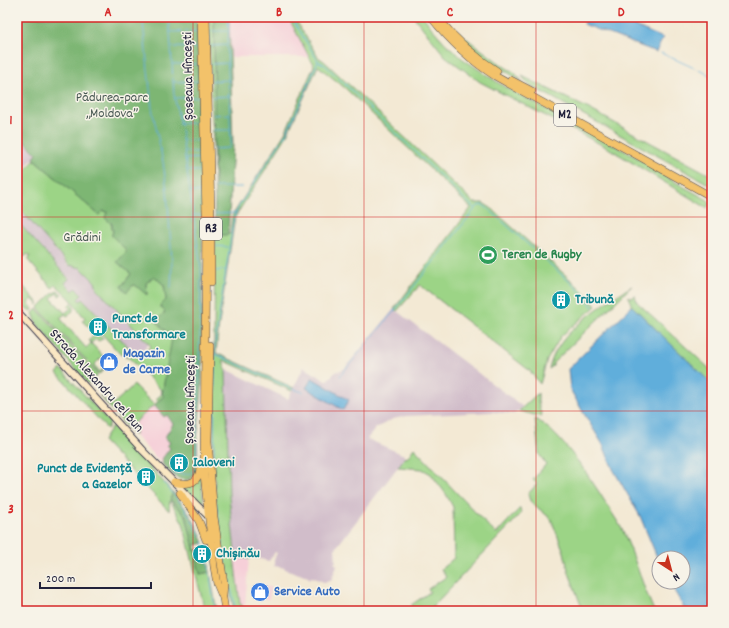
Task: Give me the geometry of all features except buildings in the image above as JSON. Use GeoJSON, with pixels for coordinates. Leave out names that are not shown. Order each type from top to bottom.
{"type":"FeatureCollection","features":[{"type":"Feature","properties":{"kind":"highway","name":"Șoseaua Hîncești"},"geometry":{"type":"LineString","coordinates":[[201,17],[206,214],[204,467],[208,516]]}},
{"type":"Feature","properties":{"kind":"highway","name":"Șoseaua Hîncești"},"geometry":{"type":"LineString","coordinates":[[206,17],[211,247],[208,441],[218,564]]}},
{"type":"Feature","properties":{"kind":"highway","name":"M2"},"geometry":{"type":"LineString","coordinates":[[431,17],[454,44],[473,61],[490,72],[712,198]]}},
{"type":"Feature","properties":{"kind":"highway","name":"M2"},"geometry":{"type":"LineString","coordinates":[[437,17],[463,45],[479,59],[499,73],[712,191]]}},
{"type":"Feature","properties":{"kind":"highway","name":"R3"},"geometry":{"type":"LineString","coordinates":[[174,482],[184,484],[190,483],[196,479],[200,472],[201,405],[204,370]]}},
{"type":"Feature","properties":{"kind":"highway","name":"R3"},"geometry":{"type":"LineString","coordinates":[[208,441],[210,512],[208,516],[212,523],[218,559],[217,584],[223,598],[225,611]]}},
{"type":"Feature","properties":{"kind":"highway","name":"R3"},"geometry":{"type":"LineString","coordinates":[[180,493],[202,526],[210,560],[218,564]]}},
{"type":"Feature","properties":{"kind":"highway"},"geometry":{"type":"LineString","coordinates":[[208,516],[213,507]]}},
{"type":"Feature","properties":{"kind":"main road","name":"Strada Alexandru cel Bun"},"geometry":{"type":"LineString","coordinates":[[17,311],[158,466],[208,516]]}},
{"type":"Feature","properties":{"kind":"main road","name":"Strada Alexandru cel Bun"},"geometry":{"type":"LineString","coordinates":[[158,466],[160,471],[180,493],[202,515],[208,516]]}},
{"type":"Feature","properties":{"kind":"shaded area"},"geometry":{"type":"Polygon","coordinates":[[[229,17],[287,17],[310,57],[230,57],[229,17]]]}},
{"type":"Feature","properties":{"kind":"shaded area"},"geometry":{"type":"Polygon","coordinates":[[[17,134],[38,154],[17,175],[17,134]]]}},
{"type":"Feature","properties":{"kind":"shaded area"},"geometry":{"type":"Polygon","coordinates":[[[17,206],[68,265],[81,268],[94,280],[97,285],[97,289],[149,344],[136,356],[84,299],[80,302],[76,288],[73,291],[65,283],[69,278],[17,221],[17,206]]]}},
{"type":"Feature","properties":{"kind":"shaded area"},"geometry":{"type":"Polygon","coordinates":[[[394,309],[523,407],[514,414],[492,412],[407,416],[393,419],[376,428],[367,439],[404,455],[404,459],[335,549],[336,561],[334,563],[337,565],[331,581],[324,582],[311,577],[310,579],[285,568],[274,566],[274,559],[277,553],[275,552],[269,561],[237,554],[235,552],[229,496],[226,369],[288,399],[304,367],[326,381],[336,372],[344,369],[394,309]]]}},
{"type":"Feature","properties":{"kind":"shaded area"},"geometry":{"type":"Polygon","coordinates":[[[154,405],[164,417],[166,415],[173,424],[170,448],[162,459],[163,465],[134,435],[136,433],[129,427],[154,405]]]}},
{"type":"Feature","properties":{"kind":"shaded area"},"geometry":{"type":"Polygon","coordinates":[[[234,556],[249,559],[245,605],[240,605],[234,556]]]}},
{"type":"Feature","properties":{"kind":"shaded area"},"geometry":{"type":"Polygon","coordinates":[[[252,586],[271,587],[269,599],[252,597],[252,586]]]}},
{"type":"Feature","properties":{"kind":"green space","name":"Pădurea-parc „Moldova”"},"geometry":{"type":"Polygon","coordinates":[[[17,17],[198,17],[203,169],[202,389],[197,440],[198,468],[195,475],[190,479],[180,479],[173,475],[163,465],[162,459],[170,448],[167,445],[170,443],[165,437],[173,424],[167,415],[164,417],[154,405],[164,396],[162,394],[172,338],[156,321],[165,312],[160,306],[166,300],[164,285],[154,276],[146,283],[147,295],[135,285],[132,286],[127,292],[121,287],[131,274],[117,262],[127,251],[112,236],[112,224],[105,218],[107,212],[103,211],[99,215],[35,160],[34,158],[37,154],[17,134],[17,17]]]}},
{"type":"Feature","properties":{"kind":"green space"},"geometry":{"type":"Polygon","coordinates":[[[209,17],[214,17],[215,213],[209,17]]]}},
{"type":"Feature","properties":{"kind":"green space"},"geometry":{"type":"Polygon","coordinates":[[[214,17],[229,17],[233,145],[228,235],[215,235],[214,17]]]}},
{"type":"Feature","properties":{"kind":"green space"},"geometry":{"type":"Polygon","coordinates":[[[288,17],[294,17],[318,57],[474,203],[483,203],[491,208],[583,291],[596,306],[561,336],[547,360],[540,384],[530,371],[420,285],[397,311],[394,309],[471,208],[345,88],[318,66],[286,137],[235,217],[216,353],[294,388],[292,391],[223,360],[226,369],[229,496],[235,552],[237,554],[251,557],[250,559],[234,557],[240,604],[242,605],[243,611],[234,611],[223,557],[216,506],[213,450],[215,235],[230,234],[232,216],[285,133],[314,66],[288,17]]]}},
{"type":"Feature","properties":{"kind":"green space"},"geometry":{"type":"Polygon","coordinates":[[[414,17],[424,17],[445,43],[463,59],[503,86],[636,157],[666,177],[708,200],[710,203],[707,208],[608,148],[480,82],[445,56],[414,17]]]}},
{"type":"Feature","properties":{"kind":"green space"},"geometry":{"type":"Polygon","coordinates":[[[441,17],[443,17],[449,24],[475,45],[514,72],[523,82],[481,56],[464,42],[441,17]]]}},
{"type":"Feature","properties":{"kind":"green space"},"geometry":{"type":"Polygon","coordinates":[[[522,76],[589,109],[712,176],[712,186],[528,84],[522,76]]]}},
{"type":"Feature","properties":{"kind":"green space","name":"Grădini"},"geometry":{"type":"Polygon","coordinates":[[[35,160],[99,215],[103,211],[107,212],[113,230],[112,236],[127,251],[131,274],[121,287],[135,285],[147,294],[146,283],[154,276],[164,285],[166,300],[165,312],[156,321],[173,338],[162,394],[160,389],[129,358],[125,357],[134,354],[138,358],[151,346],[97,289],[95,282],[81,268],[69,265],[17,206],[17,199],[19,196],[17,194],[17,178],[35,160]]]}},
{"type":"Feature","properties":{"kind":"green space"},"geometry":{"type":"Polygon","coordinates":[[[17,221],[69,279],[65,283],[73,291],[76,288],[82,295],[78,299],[80,301],[83,299],[133,352],[131,354],[121,355],[101,333],[94,329],[92,330],[82,321],[85,318],[71,299],[56,285],[52,288],[28,260],[30,256],[28,254],[24,257],[17,248],[17,221]]]}},
{"type":"Feature","properties":{"kind":"green space"},"geometry":{"type":"Polygon","coordinates":[[[17,279],[38,303],[38,305],[32,299],[28,303],[33,309],[32,311],[20,306],[17,302],[17,279]]]}},
{"type":"Feature","properties":{"kind":"green space"},"geometry":{"type":"Polygon","coordinates":[[[632,286],[553,363],[553,366],[549,369],[556,351],[565,338],[582,321],[632,286]]]}},
{"type":"Feature","properties":{"kind":"green space"},"geometry":{"type":"Polygon","coordinates":[[[58,291],[62,294],[59,296],[57,293],[51,298],[65,313],[71,308],[68,306],[71,303],[74,308],[67,316],[65,314],[60,318],[86,348],[91,343],[103,356],[94,365],[100,372],[105,367],[105,369],[99,374],[38,308],[53,293],[58,291]]]}},
{"type":"Feature","properties":{"kind":"green space"},"geometry":{"type":"Polygon","coordinates":[[[635,295],[637,302],[712,371],[712,384],[632,306],[628,297],[629,296],[632,298],[635,295]]]}},
{"type":"Feature","properties":{"kind":"green space"},"geometry":{"type":"Polygon","coordinates":[[[37,309],[98,375],[88,384],[37,324],[33,313],[37,309]]]}},
{"type":"Feature","properties":{"kind":"green space"},"geometry":{"type":"Polygon","coordinates":[[[97,335],[103,338],[99,341],[96,339],[91,343],[89,340],[94,336],[97,335]]]}},
{"type":"Feature","properties":{"kind":"green space"},"geometry":{"type":"Polygon","coordinates":[[[61,369],[110,423],[107,429],[57,373],[61,369]]]}},
{"type":"Feature","properties":{"kind":"green space"},"geometry":{"type":"Polygon","coordinates":[[[134,385],[154,405],[130,427],[136,434],[134,435],[100,395],[111,406],[134,385]]]}},
{"type":"Feature","properties":{"kind":"green space"},"geometry":{"type":"Polygon","coordinates":[[[538,393],[538,402],[542,417],[519,411],[538,393]]]}},
{"type":"Feature","properties":{"kind":"green space"},"geometry":{"type":"Polygon","coordinates":[[[162,394],[164,396],[158,401],[156,399],[162,394]]]}},
{"type":"Feature","properties":{"kind":"green space"},"geometry":{"type":"Polygon","coordinates":[[[535,419],[556,435],[566,446],[586,472],[618,522],[623,531],[654,611],[583,611],[568,570],[564,552],[551,519],[530,501],[528,494],[537,484],[533,480],[546,464],[539,454],[535,419]]]}},
{"type":"Feature","properties":{"kind":"green space"},"geometry":{"type":"Polygon","coordinates":[[[112,426],[173,492],[170,499],[186,516],[200,574],[210,572],[217,611],[205,611],[183,523],[170,500],[169,511],[103,441],[112,426]]]}},
{"type":"Feature","properties":{"kind":"green space"},"geometry":{"type":"Polygon","coordinates":[[[414,448],[496,534],[520,508],[521,513],[433,606],[433,611],[416,611],[411,605],[430,592],[428,589],[446,577],[441,569],[454,558],[453,507],[446,494],[431,474],[422,469],[398,467],[414,448]]]}},
{"type":"Feature","properties":{"kind":"green space"},"geometry":{"type":"Polygon","coordinates":[[[201,477],[204,509],[179,485],[201,477]]]}},
{"type":"Feature","properties":{"kind":"green space"},"geometry":{"type":"Polygon","coordinates":[[[173,492],[195,522],[204,543],[196,545],[197,551],[207,553],[210,572],[200,574],[186,516],[170,499],[173,492]]]}},
{"type":"Feature","properties":{"kind":"water"},"geometry":{"type":"Polygon","coordinates":[[[586,17],[614,17],[663,38],[656,52],[584,24],[586,17]]]}},
{"type":"Feature","properties":{"kind":"water"},"geometry":{"type":"Polygon","coordinates":[[[632,306],[712,384],[712,611],[686,611],[674,590],[691,590],[691,550],[654,550],[640,516],[613,469],[603,445],[570,389],[568,369],[632,306]]]}},
{"type":"Feature","properties":{"kind":"water"},"geometry":{"type":"Polygon","coordinates":[[[312,378],[349,400],[343,410],[306,388],[312,378]]]}},
{"type":"Feature","properties":{"kind":"waterway"},"geometry":{"type":"LineString","coordinates":[[22,21],[28,17]]}},
{"type":"Feature","properties":{"kind":"waterway"},"geometry":{"type":"LineString","coordinates":[[169,17],[174,95],[181,129],[201,269],[196,467],[191,473],[188,474],[172,473]]}},
{"type":"Feature","properties":{"kind":"waterway"},"geometry":{"type":"LineString","coordinates":[[210,18],[216,17]]}},
{"type":"Feature","properties":{"kind":"waterway"},"geometry":{"type":"LineString","coordinates":[[213,149],[229,148],[231,143],[227,46],[229,31],[228,17]]}},
{"type":"Feature","properties":{"kind":"waterway"},"geometry":{"type":"LineString","coordinates":[[291,17],[318,61],[325,65],[475,209],[404,299],[340,376]]}},
{"type":"Feature","properties":{"kind":"waterway"},"geometry":{"type":"LineString","coordinates":[[169,18],[198,18]]}},
{"type":"Feature","properties":{"kind":"waterway"},"geometry":{"type":"LineString","coordinates":[[143,23],[152,108],[163,162],[167,191],[172,261],[171,288]]}},
{"type":"Feature","properties":{"kind":"waterway"},"geometry":{"type":"LineString","coordinates":[[170,32],[198,31]]}},
{"type":"Feature","properties":{"kind":"waterway"},"geometry":{"type":"LineString","coordinates":[[210,31],[229,31]]}},
{"type":"Feature","properties":{"kind":"waterway"},"geometry":{"type":"LineString","coordinates":[[211,46],[226,45]]}},
{"type":"Feature","properties":{"kind":"waterway"},"geometry":{"type":"LineString","coordinates":[[172,47],[199,48]]}},
{"type":"Feature","properties":{"kind":"waterway"},"geometry":{"type":"LineString","coordinates":[[661,53],[712,76]]}},
{"type":"Feature","properties":{"kind":"waterway"},"geometry":{"type":"LineString","coordinates":[[214,466],[215,343],[234,217],[239,206],[286,134],[318,61]]}},
{"type":"Feature","properties":{"kind":"waterway"},"geometry":{"type":"LineString","coordinates":[[211,64],[227,63]]}},
{"type":"Feature","properties":{"kind":"waterway"},"geometry":{"type":"LineString","coordinates":[[172,64],[199,64]]}},
{"type":"Feature","properties":{"kind":"waterway"},"geometry":{"type":"LineString","coordinates":[[211,81],[228,80]]}},
{"type":"Feature","properties":{"kind":"waterway"},"geometry":{"type":"LineString","coordinates":[[173,82],[199,81]]}},
{"type":"Feature","properties":{"kind":"waterway"},"geometry":{"type":"LineString","coordinates":[[212,97],[229,96]]}},
{"type":"Feature","properties":{"kind":"waterway"},"geometry":{"type":"LineString","coordinates":[[175,98],[200,97]]}},
{"type":"Feature","properties":{"kind":"waterway"},"geometry":{"type":"LineString","coordinates":[[213,115],[229,114]]}},
{"type":"Feature","properties":{"kind":"waterway"},"geometry":{"type":"LineString","coordinates":[[180,123],[201,123]]}},
{"type":"Feature","properties":{"kind":"waterway"},"geometry":{"type":"LineString","coordinates":[[213,130],[230,130]]}},
{"type":"Feature","properties":{"kind":"waterway"},"geometry":{"type":"LineString","coordinates":[[182,140],[201,141]]}},
{"type":"Feature","properties":{"kind":"waterway"},"geometry":{"type":"LineString","coordinates":[[185,152],[202,152]]}},
{"type":"Feature","properties":{"kind":"waterway"},"geometry":{"type":"LineString","coordinates":[[185,159],[202,158]]}},
{"type":"Feature","properties":{"kind":"waterway"},"geometry":{"type":"LineString","coordinates":[[187,171],[202,171]]}},
{"type":"Feature","properties":{"kind":"waterway"},"geometry":{"type":"LineString","coordinates":[[214,187],[242,187]]}},
{"type":"Feature","properties":{"kind":"waterway"},"geometry":{"type":"LineString","coordinates":[[190,192],[203,192]]}},
{"type":"Feature","properties":{"kind":"waterway"},"geometry":{"type":"LineString","coordinates":[[475,209],[478,206],[483,205],[493,213],[581,292],[593,307]]}},
{"type":"Feature","properties":{"kind":"waterway"},"geometry":{"type":"LineString","coordinates":[[215,214],[236,213]]}},
{"type":"Feature","properties":{"kind":"waterway"},"geometry":{"type":"LineString","coordinates":[[193,215],[203,215]]}},
{"type":"Feature","properties":{"kind":"waterway"},"geometry":{"type":"LineString","coordinates":[[215,246],[228,247]]}},
{"type":"Feature","properties":{"kind":"waterway"},"geometry":{"type":"LineString","coordinates":[[215,271],[226,270]]}},
{"type":"Feature","properties":{"kind":"waterway"},"geometry":{"type":"LineString","coordinates":[[215,354],[290,388],[303,392]]}},
{"type":"Feature","properties":{"kind":"waterway"},"geometry":{"type":"LineString","coordinates":[[164,483],[184,507],[201,536]]}},
{"type":"Feature","properties":{"kind":"waterway"},"geometry":{"type":"LineString","coordinates":[[216,502],[219,525]]}},
{"type":"Feature","properties":{"kind":"waterway"},"geometry":{"type":"LineString","coordinates":[[220,529],[224,554]]}},
{"type":"Feature","properties":{"kind":"waterway"},"geometry":{"type":"LineString","coordinates":[[203,541],[209,567],[215,611]]}},
{"type":"Feature","properties":{"kind":"waterway"},"geometry":{"type":"LineString","coordinates":[[224,557],[236,611]]}},
{"type":"Feature","properties":{"kind":"place","name":"Teren de Rugby"},"geometry":{"type":"Point","coordinates":[488,255]}},
{"type":"Feature","properties":{"kind":"place","name":"Tribună"},"geometry":{"type":"Point","coordinates":[561,300]}},
{"type":"Feature","properties":{"kind":"place","name":"Punct de Transformare"},"geometry":{"type":"Point","coordinates":[98,327]}},
{"type":"Feature","properties":{"kind":"place","name":"Magazin de Carne"},"geometry":{"type":"Point","coordinates":[109,362]}},
{"type":"Feature","properties":{"kind":"place","name":"Ialoveni"},"geometry":{"type":"Point","coordinates":[179,463]}},
{"type":"Feature","properties":{"kind":"place","name":"Punct de Evidență a Gazelor"},"geometry":{"type":"Point","coordinates":[146,477]}},
{"type":"Feature","properties":{"kind":"place","name":"Chișinău"},"geometry":{"type":"Point","coordinates":[202,554]}},
{"type":"Feature","properties":{"kind":"place","name":"Service Auto"},"geometry":{"type":"Point","coordinates":[260,592]}}]}
